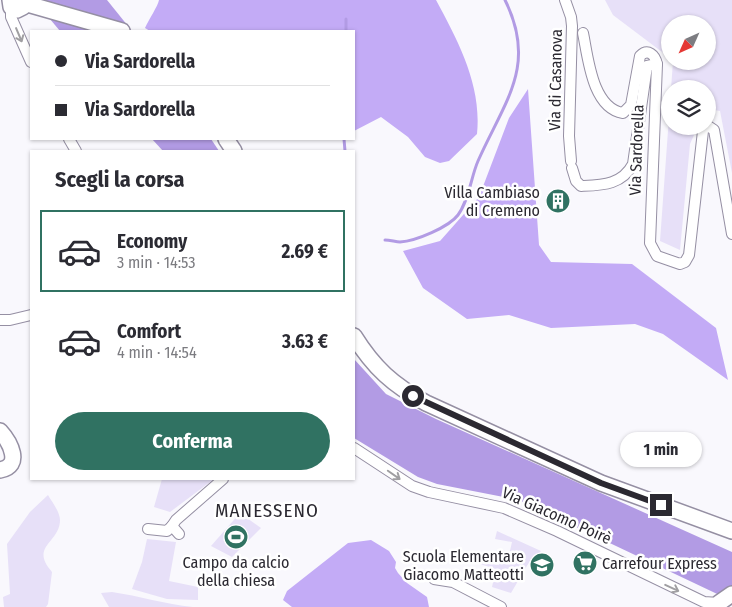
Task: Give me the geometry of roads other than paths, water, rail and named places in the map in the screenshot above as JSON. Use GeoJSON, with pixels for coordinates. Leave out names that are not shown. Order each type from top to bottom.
{"type":"FeatureCollection","features":[{"type":"Feature","properties":{"kind":"main road"},"geometry":{"type":"LineString","coordinates":[[20,3],[118,30]]}},
{"type":"Feature","properties":{"kind":"main road"},"geometry":{"type":"LineString","coordinates":[[355,338],[374,366],[388,379],[400,389],[426,403],[601,483],[732,531]]}},
{"type":"Feature","properties":{"kind":"main road"},"geometry":{"type":"LineString","coordinates":[[0,431],[12,448],[14,460],[10,466],[0,470]]}},
{"type":"Feature","properties":{"kind":"street","name":"Via di Casanova"},"geometry":{"type":"LineString","coordinates":[[565,0],[572,26],[568,136],[571,165]]}},
{"type":"Feature","properties":{"kind":"street"},"geometry":{"type":"LineString","coordinates":[[20,3],[11,16],[30,60]]}},
{"type":"Feature","properties":{"kind":"street"},"geometry":{"type":"LineString","coordinates":[[583,33],[592,81],[601,97],[617,112],[623,113],[631,105],[640,56],[644,53],[650,53],[654,56],[657,64]]}},
{"type":"Feature","properties":{"kind":"street","name":"Via Sardorella"},"geometry":{"type":"LineString","coordinates":[[571,165],[576,182],[581,186],[613,183],[630,170],[633,164],[647,66],[657,64],[650,243],[657,256],[680,264],[685,262],[689,254],[702,135]]}},
{"type":"Feature","properties":{"kind":"street","name":"Via Sardorella"},"geometry":{"type":"LineString","coordinates":[[715,135],[732,234]]}},
{"type":"Feature","properties":{"kind":"street"},"geometry":{"type":"LineString","coordinates":[[0,320],[30,316]]}},
{"type":"Feature","properties":{"kind":"street","name":"Via Giacomo Poirè"},"geometry":{"type":"LineString","coordinates":[[355,449],[412,486],[429,492],[504,508],[704,602],[723,600]]}},
{"type":"Feature","properties":{"kind":"street"},"geometry":{"type":"LineString","coordinates":[[148,529],[176,530],[176,520],[222,480]]}},
{"type":"Feature","properties":{"kind":"street"},"geometry":{"type":"LineString","coordinates":[[434,579],[453,582],[501,607]]}},
{"type":"Feature","properties":{"kind":"waterway"},"geometry":{"type":"LineString","coordinates":[[385,240],[400,242],[423,236],[440,229],[454,220],[462,209],[478,161],[507,102],[518,64],[518,45],[514,23],[505,0]]}},
{"type":"Feature","properties":{"kind":"waterway"},"geometry":{"type":"LineString","coordinates":[[346,19],[346,30]]}},
{"type":"Feature","properties":{"kind":"waterway"},"geometry":{"type":"LineString","coordinates":[[344,140],[345,150]]}},
{"type":"Feature","properties":{"kind":"place","name":"Villa Cambiaso di Cremeno"},"geometry":{"type":"Point","coordinates":[558,201]}},
{"type":"Feature","properties":{"kind":"place","name":"Campo da calcio della chiesa"},"geometry":{"type":"Point","coordinates":[236,537]}},
{"type":"Feature","properties":{"kind":"place","name":"Carrefour Express"},"geometry":{"type":"Point","coordinates":[585,563]}},
{"type":"Feature","properties":{"kind":"place","name":"Scuola Elementare Giacomo Matteotti"},"geometry":{"type":"Point","coordinates":[542,565]}},
{"type":"Feature","properties":{"kind":"district","name":"MANESSENO"},"geometry":{"type":"Point","coordinates":[267,510]}}]}
